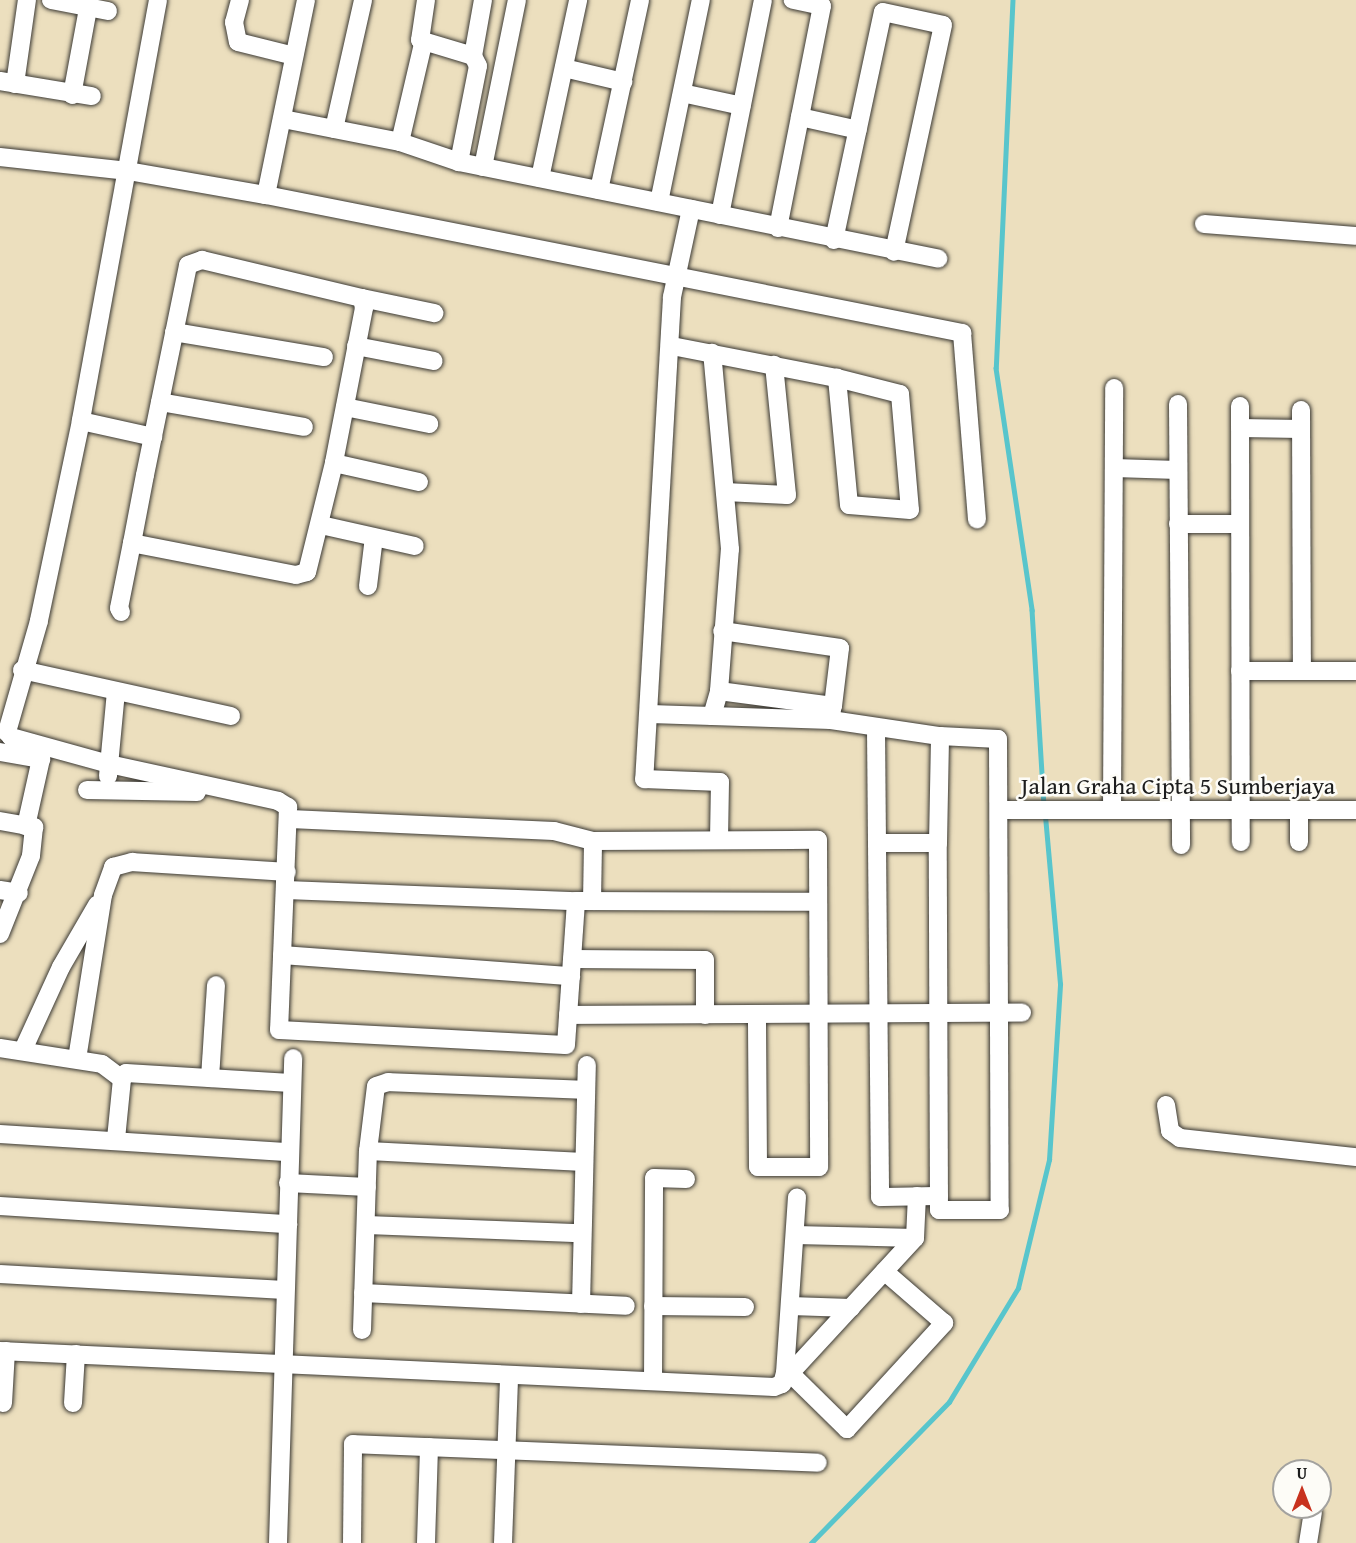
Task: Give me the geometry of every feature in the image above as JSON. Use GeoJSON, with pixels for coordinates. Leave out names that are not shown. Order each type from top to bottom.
{"type":"FeatureCollection","features":[{"type":"Feature","properties":{"kind":"street"},"geometry":{"type":"LineString","coordinates":[[27,0],[8,82],[72,95],[92,96]]}},
{"type":"Feature","properties":{"kind":"street"},"geometry":{"type":"LineString","coordinates":[[51,0],[88,9],[108,11]]}},
{"type":"Feature","properties":{"kind":"street"},"geometry":{"type":"LineString","coordinates":[[158,0],[81,421],[39,621],[22,670],[9,725],[11,737],[109,764],[236,794],[282,802],[288,807],[290,819],[279,1030],[566,1045],[571,967],[593,841]]}},
{"type":"Feature","properties":{"kind":"street"},"geometry":{"type":"LineString","coordinates":[[240,0],[234,22],[238,42],[294,56]]}},
{"type":"Feature","properties":{"kind":"street"},"geometry":{"type":"LineString","coordinates":[[266,195],[306,0]]}},
{"type":"Feature","properties":{"kind":"street"},"geometry":{"type":"LineString","coordinates":[[334,129],[363,0]]}},
{"type":"Feature","properties":{"kind":"street"},"geometry":{"type":"LineString","coordinates":[[400,142],[423,44],[419,36],[426,0]]}},
{"type":"Feature","properties":{"kind":"street"},"geometry":{"type":"LineString","coordinates":[[459,162],[478,66],[473,56],[483,0]]}},
{"type":"Feature","properties":{"kind":"street"},"geometry":{"type":"LineString","coordinates":[[483,167],[517,0]]}},
{"type":"Feature","properties":{"kind":"street"},"geometry":{"type":"LineString","coordinates":[[540,178],[578,0]]}},
{"type":"Feature","properties":{"kind":"street"},"geometry":{"type":"LineString","coordinates":[[599,190],[640,0]]}},
{"type":"Feature","properties":{"kind":"street"},"geometry":{"type":"LineString","coordinates":[[659,202],[701,0]]}},
{"type":"Feature","properties":{"kind":"street"},"geometry":{"type":"LineString","coordinates":[[720,215],[763,0]]}},
{"type":"Feature","properties":{"kind":"street"},"geometry":{"type":"LineString","coordinates":[[778,228],[822,6],[793,0]]}},
{"type":"Feature","properties":{"kind":"street"},"geometry":{"type":"LineString","coordinates":[[72,95],[88,9]]}},
{"type":"Feature","properties":{"kind":"street"},"geometry":{"type":"LineString","coordinates":[[834,240],[883,12],[942,25],[894,252]]}},
{"type":"Feature","properties":{"kind":"street"},"geometry":{"type":"LineString","coordinates":[[423,44],[473,56]]}},
{"type":"Feature","properties":{"kind":"street"},"geometry":{"type":"LineString","coordinates":[[564,68],[622,82]]}},
{"type":"Feature","properties":{"kind":"street"},"geometry":{"type":"LineString","coordinates":[[682,93],[742,106]]}},
{"type":"Feature","properties":{"kind":"street"},"geometry":{"type":"LineString","coordinates":[[800,117],[858,130]]}},
{"type":"Feature","properties":{"kind":"street"},"geometry":{"type":"LineString","coordinates":[[283,119],[400,142],[459,162],[834,240],[938,259]]}},
{"type":"Feature","properties":{"kind":"street"},"geometry":{"type":"LineString","coordinates":[[0,157],[128,171],[266,195],[962,333],[977,519]]}},
{"type":"Feature","properties":{"kind":"street"},"geometry":{"type":"LineString","coordinates":[[691,209],[672,297],[672,346],[644,779],[720,782],[719,840]]}},
{"type":"Feature","properties":{"kind":"street"},"geometry":{"type":"LineString","coordinates":[[1204,224],[1356,236]]}},
{"type":"Feature","properties":{"kind":"street"},"geometry":{"type":"LineString","coordinates":[[121,612],[132,543],[188,265],[193,261],[202,260],[434,313]]}},
{"type":"Feature","properties":{"kind":"street"},"geometry":{"type":"LineString","coordinates":[[132,543],[302,575],[311,567],[364,308],[362,298]]}},
{"type":"Feature","properties":{"kind":"street"},"geometry":{"type":"LineString","coordinates":[[174,332],[324,357]]}},
{"type":"Feature","properties":{"kind":"street"},"geometry":{"type":"LineString","coordinates":[[356,346],[434,361]]}},
{"type":"Feature","properties":{"kind":"street"},"geometry":{"type":"LineString","coordinates":[[672,346],[837,378],[900,394],[910,510],[849,505],[837,378]]}},
{"type":"Feature","properties":{"kind":"street"},"geometry":{"type":"LineString","coordinates":[[712,353],[730,549],[719,691],[712,716]]}},
{"type":"Feature","properties":{"kind":"street"},"geometry":{"type":"LineString","coordinates":[[725,492],[787,495],[774,365]]}},
{"type":"Feature","properties":{"kind":"street"},"geometry":{"type":"LineString","coordinates":[[1112,810],[1114,388]]}},
{"type":"Feature","properties":{"kind":"street"},"geometry":{"type":"LineString","coordinates":[[160,402],[304,427]]}},
{"type":"Feature","properties":{"kind":"street"},"geometry":{"type":"LineString","coordinates":[[1179,404],[1181,845]]}},
{"type":"Feature","properties":{"kind":"street"},"geometry":{"type":"LineString","coordinates":[[345,406],[429,424]]}},
{"type":"Feature","properties":{"kind":"street"},"geometry":{"type":"LineString","coordinates":[[1240,406],[1241,842]]}},
{"type":"Feature","properties":{"kind":"street"},"geometry":{"type":"LineString","coordinates":[[1302,410],[1302,671]]}},
{"type":"Feature","properties":{"kind":"street"},"geometry":{"type":"LineString","coordinates":[[81,421],[153,437]]}},
{"type":"Feature","properties":{"kind":"street"},"geometry":{"type":"LineString","coordinates":[[1240,428],[1302,429]]}},
{"type":"Feature","properties":{"kind":"street"},"geometry":{"type":"LineString","coordinates":[[334,463],[419,482]]}},
{"type":"Feature","properties":{"kind":"street"},"geometry":{"type":"LineString","coordinates":[[1113,468],[1179,470]]}},
{"type":"Feature","properties":{"kind":"street"},"geometry":{"type":"LineString","coordinates":[[1179,524],[1240,524]]}},
{"type":"Feature","properties":{"kind":"street"},"geometry":{"type":"LineString","coordinates":[[321,525],[415,546]]}},
{"type":"Feature","properties":{"kind":"street"},"geometry":{"type":"LineString","coordinates":[[368,586],[374,537]]}},
{"type":"Feature","properties":{"kind":"street"},"geometry":{"type":"LineString","coordinates":[[722,631],[840,648],[832,713]]}},
{"type":"Feature","properties":{"kind":"street"},"geometry":{"type":"LineString","coordinates":[[22,670],[231,717]]}},
{"type":"Feature","properties":{"kind":"street"},"geometry":{"type":"LineString","coordinates":[[1240,671],[1356,671]]}},
{"type":"Feature","properties":{"kind":"street"},"geometry":{"type":"LineString","coordinates":[[107,790],[116,691]]}},
{"type":"Feature","properties":{"kind":"street"},"geometry":{"type":"LineString","coordinates":[[719,691],[832,713],[876,729],[999,739],[1000,1210],[939,1210],[940,736]]}},
{"type":"Feature","properties":{"kind":"street"},"geometry":{"type":"LineString","coordinates":[[650,714],[712,716],[832,713]]}},
{"type":"Feature","properties":{"kind":"street"},"geometry":{"type":"LineString","coordinates":[[876,729],[880,1197],[939,1196]]}},
{"type":"Feature","properties":{"kind":"street"},"geometry":{"type":"LineString","coordinates":[[0,752],[41,759],[26,826]]}},
{"type":"Feature","properties":{"kind":"street"},"geometry":{"type":"LineString","coordinates":[[87,790],[236,794]]}},
{"type":"Feature","properties":{"kind":"street","name":"Jalan Graha Cipta 5 Sumberjaya"},"geometry":{"type":"LineString","coordinates":[[1000,810],[1356,810]]}},
{"type":"Feature","properties":{"kind":"street"},"geometry":{"type":"LineString","coordinates":[[1299,810],[1299,842]]}},
{"type":"Feature","properties":{"kind":"street"},"geometry":{"type":"LineString","coordinates":[[290,819],[554,831],[593,841],[818,840],[819,1167],[758,1167],[757,1014]]}},
{"type":"Feature","properties":{"kind":"street"},"geometry":{"type":"LineString","coordinates":[[0,821],[34,827],[31,856],[19,893],[0,934]]}},
{"type":"Feature","properties":{"kind":"street"},"geometry":{"type":"LineString","coordinates":[[877,843],[938,843]]}},
{"type":"Feature","properties":{"kind":"street"},"geometry":{"type":"LineString","coordinates":[[24,1050],[61,967],[103,895],[113,867],[122,862],[286,881],[584,902],[819,902]]}},
{"type":"Feature","properties":{"kind":"street"},"geometry":{"type":"LineString","coordinates":[[0,890],[19,893]]}},
{"type":"Feature","properties":{"kind":"street"},"geometry":{"type":"LineString","coordinates":[[77,1059],[103,895]]}},
{"type":"Feature","properties":{"kind":"street"},"geometry":{"type":"LineString","coordinates":[[282,955],[571,967],[705,960],[705,1015]]}},
{"type":"Feature","properties":{"kind":"street"},"geometry":{"type":"LineString","coordinates":[[210,1078],[216,985]]}},
{"type":"Feature","properties":{"kind":"street"},"geometry":{"type":"LineString","coordinates":[[568,1015],[1022,1013]]}},
{"type":"Feature","properties":{"kind":"street"},"geometry":{"type":"LineString","coordinates":[[0,1048],[102,1064],[122,1079]]}},
{"type":"Feature","properties":{"kind":"street"},"geometry":{"type":"LineString","coordinates":[[278,1543],[293,1058]]}},
{"type":"Feature","properties":{"kind":"street"},"geometry":{"type":"LineString","coordinates":[[581,1304],[580,1233],[587,1065]]}},
{"type":"Feature","properties":{"kind":"street"},"geometry":{"type":"LineString","coordinates":[[116,1139],[122,1079],[130,1072],[291,1083]]}},
{"type":"Feature","properties":{"kind":"street"},"geometry":{"type":"LineString","coordinates":[[362,1330],[368,1151],[375,1089],[384,1082],[586,1090]]}},
{"type":"Feature","properties":{"kind":"street"},"geometry":{"type":"LineString","coordinates":[[1166,1105],[1170,1131],[1180,1138],[1356,1157]]}},
{"type":"Feature","properties":{"kind":"street"},"geometry":{"type":"LineString","coordinates":[[0,1134],[116,1139],[289,1152]]}},
{"type":"Feature","properties":{"kind":"street"},"geometry":{"type":"LineString","coordinates":[[368,1151],[584,1162]]}},
{"type":"Feature","properties":{"kind":"street"},"geometry":{"type":"LineString","coordinates":[[653,1381],[654,1178],[687,1179]]}},
{"type":"Feature","properties":{"kind":"street"},"geometry":{"type":"LineString","coordinates":[[288,1183],[367,1187]]}},
{"type":"Feature","properties":{"kind":"street"},"geometry":{"type":"LineString","coordinates":[[3,1403],[3,1351],[764,1388],[782,1384],[915,1238],[917,1196]]}},
{"type":"Feature","properties":{"kind":"street"},"geometry":{"type":"LineString","coordinates":[[787,1377],[797,1197]]}},
{"type":"Feature","properties":{"kind":"street"},"geometry":{"type":"LineString","coordinates":[[0,1206],[288,1224]]}},
{"type":"Feature","properties":{"kind":"street"},"geometry":{"type":"LineString","coordinates":[[367,1225],[580,1233]]}},
{"type":"Feature","properties":{"kind":"street"},"geometry":{"type":"LineString","coordinates":[[795,1234],[915,1238]]}},
{"type":"Feature","properties":{"kind":"street"},"geometry":{"type":"LineString","coordinates":[[787,1377],[847,1429],[944,1323],[884,1271]]}},
{"type":"Feature","properties":{"kind":"street"},"geometry":{"type":"LineString","coordinates":[[0,1274],[285,1290]]}},
{"type":"Feature","properties":{"kind":"street"},"geometry":{"type":"LineString","coordinates":[[363,1293],[626,1306]]}},
{"type":"Feature","properties":{"kind":"street"},"geometry":{"type":"LineString","coordinates":[[653,1306],[745,1307]]}},
{"type":"Feature","properties":{"kind":"street"},"geometry":{"type":"LineString","coordinates":[[790,1306],[851,1308]]}},
{"type":"Feature","properties":{"kind":"street"},"geometry":{"type":"LineString","coordinates":[[72,1403],[76,1354]]}},
{"type":"Feature","properties":{"kind":"street"},"geometry":{"type":"LineString","coordinates":[[503,1543],[509,1377]]}},
{"type":"Feature","properties":{"kind":"street"},"geometry":{"type":"LineString","coordinates":[[352,1543],[353,1444],[819,1463]]}},
{"type":"Feature","properties":{"kind":"street"},"geometry":{"type":"LineString","coordinates":[[426,1543],[429,1447]]}},
{"type":"Feature","properties":{"kind":"street"},"geometry":{"type":"LineString","coordinates":[[1308,1543],[1311,1519]]}},
{"type":"Feature","properties":{"kind":"waterway"},"geometry":{"type":"LineString","coordinates":[[1013,0],[996,368],[1032,610],[1044,807]]}},
{"type":"Feature","properties":{"kind":"waterway"},"geometry":{"type":"LineString","coordinates":[[811,1543],[949,1402],[1018,1288],[1049,1160],[1060,984],[1045,815]]}}]}
